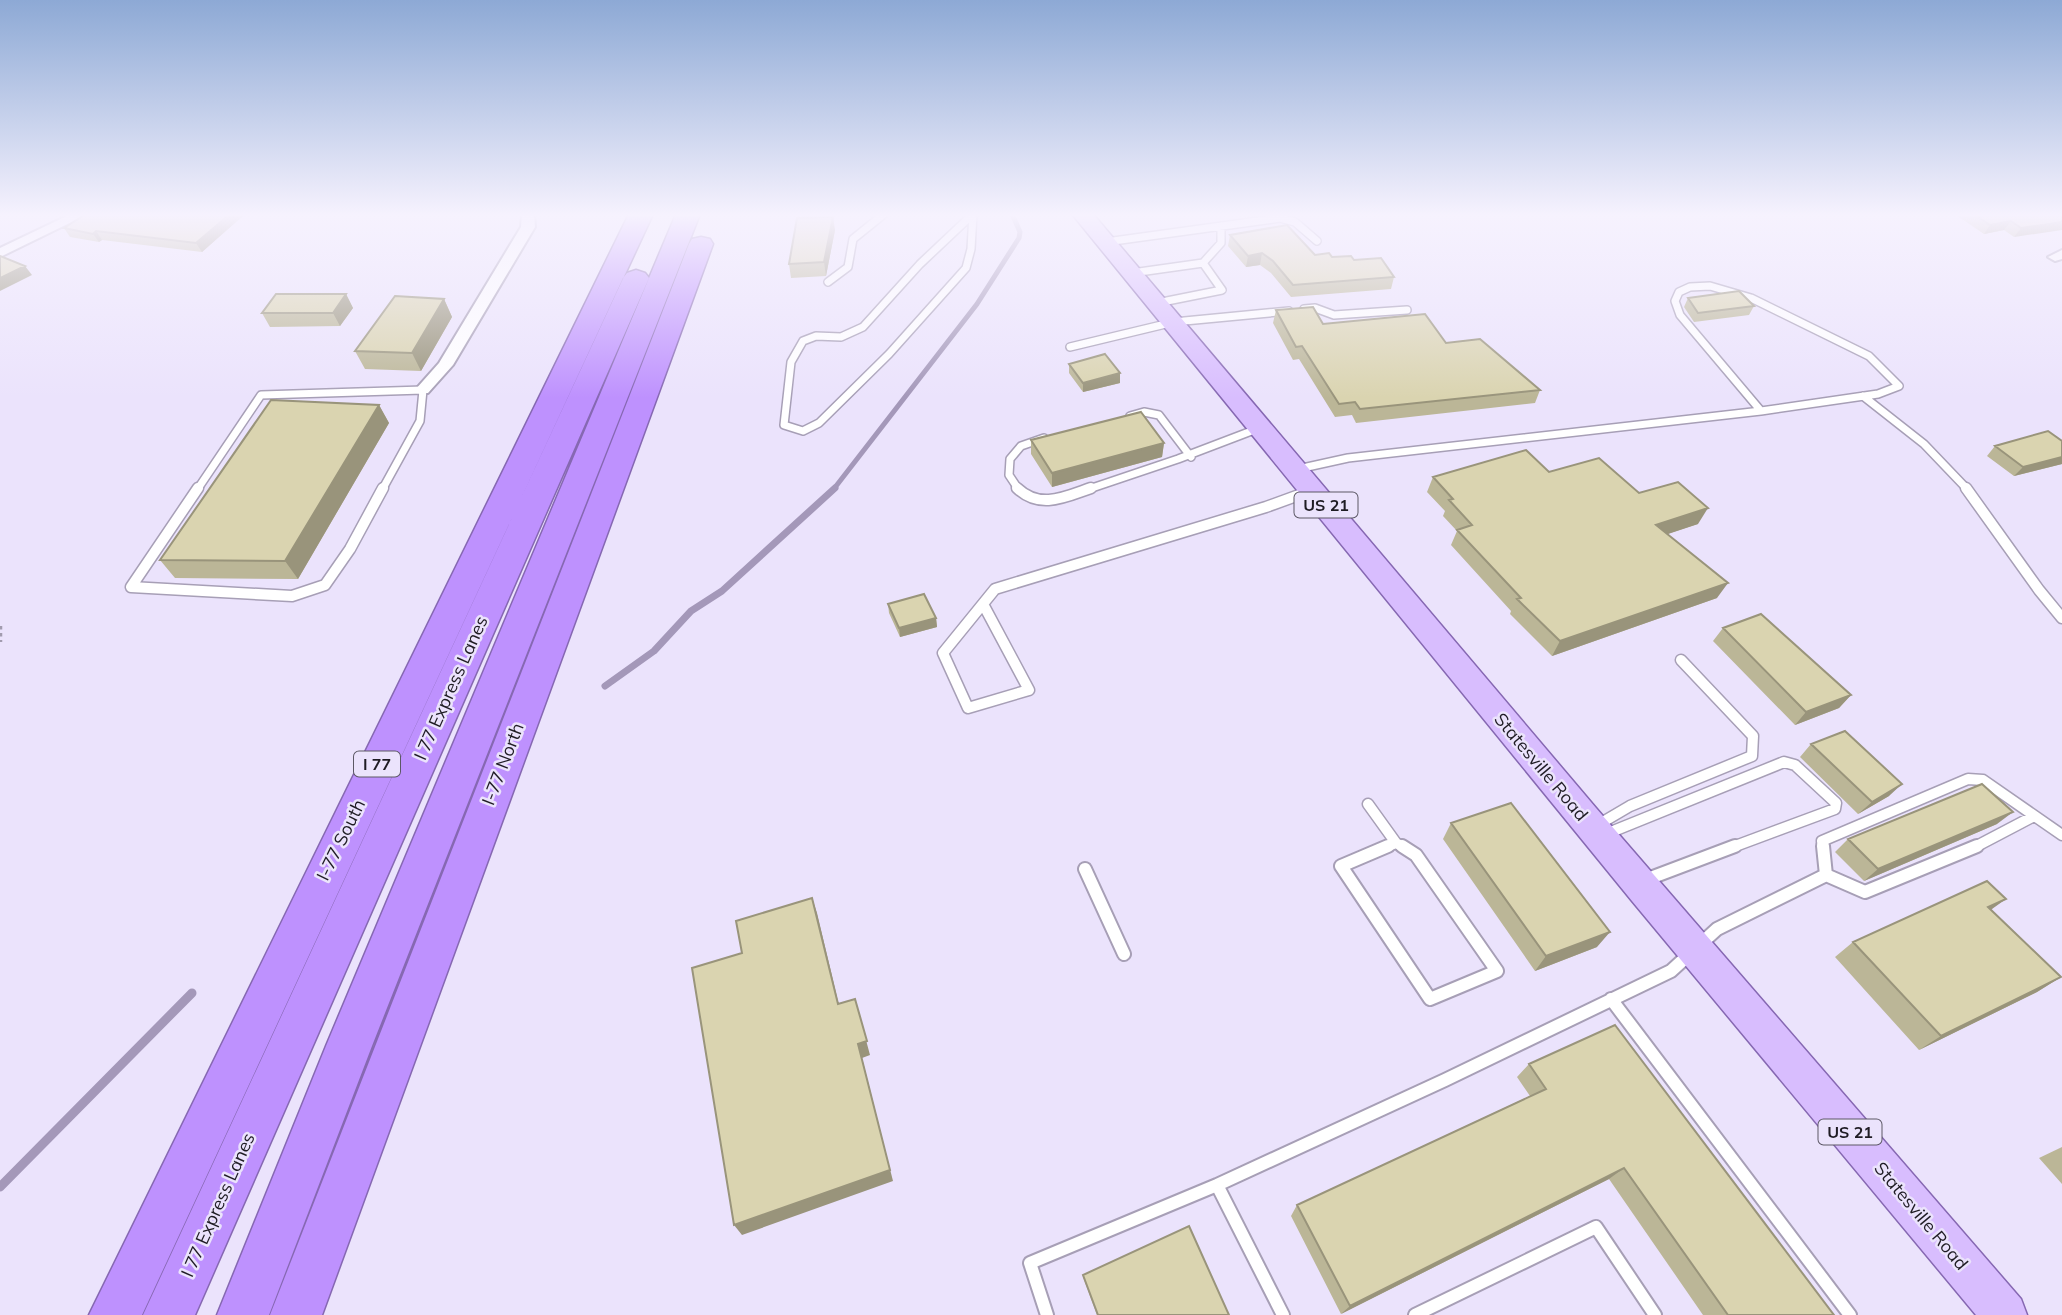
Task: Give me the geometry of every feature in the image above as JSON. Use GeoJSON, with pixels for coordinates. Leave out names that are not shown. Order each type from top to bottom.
{"type":"FeatureCollection","features":[{"type":"Feature","properties":{"kind":"highway","name":"I-77 South"},"geometry":{"type":"LineString","coordinates":[[115,1315],[612,275]]}},
{"type":"Feature","properties":{"kind":"highway"},"geometry":{"type":"LineString","coordinates":[[243,1315],[349,1045],[663,275]]}},
{"type":"Feature","properties":{"kind":"highway","name":"I-77 North"},"geometry":{"type":"LineString","coordinates":[[296,1315],[689,275]]}},
{"type":"Feature","properties":{"kind":"highway","name":"I 77 Express Lanes"},"geometry":{"type":"LineString","coordinates":[[169,1315],[637,276]]}},
{"type":"Feature","properties":{"kind":"main road","name":"Statesville Road"},"geometry":{"type":"LineString","coordinates":[[1134,275],[1306,479],[1694,950],[2005,1315]]}},
{"type":"Feature","properties":{"kind":"street"},"geometry":{"type":"LineString","coordinates":[[423,390],[445,365],[499,275]]}},
{"type":"Feature","properties":{"kind":"lane"},"geometry":{"type":"LineString","coordinates":[[828,282],[837,275]]}},
{"type":"Feature","properties":{"kind":"lane"},"geometry":{"type":"LineString","coordinates":[[910,275],[863,327],[841,337],[816,337],[803,341],[791,362],[784,425],[790,430],[810,430],[835,409],[960,275]]}},
{"type":"Feature","properties":{"kind":"lane"},"geometry":{"type":"LineString","coordinates":[[1157,303],[1222,290],[1212,275]]}},
{"type":"Feature","properties":{"kind":"lane"},"geometry":{"type":"LineString","coordinates":[[983,604],[1029,690],[968,708],[943,653],[995,589],[1266,507],[1306,479],[1348,458],[1761,411],[1878,394],[1899,386],[1881,366],[1856,348],[1751,298],[1722,288],[1698,286],[1679,292],[1675,301],[1680,315],[1761,411]]}},
{"type":"Feature","properties":{"kind":"lane"},"geometry":{"type":"LineString","coordinates":[[1070,347],[1174,322],[1315,308],[1334,315],[1407,310]]}},
{"type":"Feature","properties":{"kind":"lane"},"geometry":{"type":"LineString","coordinates":[[423,390],[420,421],[350,550],[325,585],[292,596],[131,587],[261,396],[423,390]]}},
{"type":"Feature","properties":{"kind":"lane"},"geometry":{"type":"LineString","coordinates":[[1863,396],[1908,427],[1936,454],[1978,502],[2035,586],[2062,618]]}},
{"type":"Feature","properties":{"kind":"lane"},"geometry":{"type":"LineString","coordinates":[[1118,419],[1144,412],[1159,415],[1191,457]]}},
{"type":"Feature","properties":{"kind":"lane"},"geometry":{"type":"LineString","coordinates":[[1054,436],[1027,443],[1013,452],[1007,463],[1010,477],[1020,492],[1029,498],[1041,501],[1053,499],[1191,457],[1262,427]]}},
{"type":"Feature","properties":{"kind":"lane"},"geometry":{"type":"LineString","coordinates":[[1596,832],[1630,806],[1752,756],[1753,736],[1681,660]]}},
{"type":"Feature","properties":{"kind":"lane"},"geometry":{"type":"LineString","coordinates":[[1596,832],[1784,762],[1795,765],[1836,803],[1835,809],[1638,883]]}},
{"type":"Feature","properties":{"kind":"lane"},"geometry":{"type":"LineString","coordinates":[[1826,875],[1822,841],[1969,779],[1983,780],[2062,835]]}},
{"type":"Feature","properties":{"kind":"lane"},"geometry":{"type":"LineString","coordinates":[[1368,804],[1396,843],[1416,855],[1497,971],[1430,999],[1341,866],[1396,843]]}},
{"type":"Feature","properties":{"kind":"lane"},"geometry":{"type":"LineString","coordinates":[[1047,1315],[1030,1263],[1217,1185],[1445,1080],[1671,971],[1717,929],[1826,875],[1865,892],[1964,853],[2034,816]]}},
{"type":"Feature","properties":{"kind":"lane"},"geometry":{"type":"LineString","coordinates":[[1085,869],[1124,954]]}},
{"type":"Feature","properties":{"kind":"lane"},"geometry":{"type":"LineString","coordinates":[[1611,999],[1850,1315]]}},
{"type":"Feature","properties":{"kind":"lane"},"geometry":{"type":"LineString","coordinates":[[1217,1185],[1283,1315]]}},
{"type":"Feature","properties":{"kind":"lane"},"geometry":{"type":"LineString","coordinates":[[1415,1315],[1596,1227],[1654,1315]]}},
{"type":"Feature","properties":{"kind":"path"},"geometry":{"type":"LineString","coordinates":[[0,626],[0,642]]}},
{"type":"Feature","properties":{"kind":"building"},"geometry":{"type":"Polygon","coordinates":[[[1285,275],[1394,277],[1293,285],[1285,275]]]}},
{"type":"Feature","properties":{"kind":"building"},"geometry":{"type":"Polygon","coordinates":[[[1739,291],[1754,306],[1698,313],[1688,298],[1739,291]]]}},
{"type":"Feature","properties":{"kind":"building"},"geometry":{"type":"Polygon","coordinates":[[[276,294],[346,294],[333,313],[262,313],[276,294]]]}},
{"type":"Feature","properties":{"kind":"building"},"geometry":{"type":"Polygon","coordinates":[[[395,296],[444,299],[412,353],[355,351],[395,296]]]}},
{"type":"Feature","properties":{"kind":"building"},"geometry":{"type":"Polygon","coordinates":[[[1313,307],[1323,324],[1425,314],[1446,343],[1480,339],[1540,390],[1360,409],[1355,402],[1339,404],[1302,346],[1296,347],[1276,310],[1313,307]]]}},
{"type":"Feature","properties":{"kind":"building"},"geometry":{"type":"Polygon","coordinates":[[[1105,354],[1120,373],[1083,383],[1069,364],[1105,354]]]}},
{"type":"Feature","properties":{"kind":"building"},"geometry":{"type":"Polygon","coordinates":[[[271,400],[379,405],[285,561],[160,560],[271,400]]]}},
{"type":"Feature","properties":{"kind":"building"},"geometry":{"type":"Polygon","coordinates":[[[1141,412],[1164,443],[1052,473],[1031,440],[1141,412]]]}},
{"type":"Feature","properties":{"kind":"building"},"geometry":{"type":"Polygon","coordinates":[[[2048,431],[2062,441],[2062,457],[2023,467],[1995,446],[2048,431]]]}},
{"type":"Feature","properties":{"kind":"building"},"geometry":{"type":"Polygon","coordinates":[[[1526,450],[1549,472],[1599,458],[1639,493],[1678,482],[1708,508],[1656,525],[1728,583],[1560,641],[1517,599],[1521,598],[1457,530],[1472,525],[1433,477],[1526,450]]]}},
{"type":"Feature","properties":{"kind":"building"},"geometry":{"type":"Polygon","coordinates":[[[924,594],[936,618],[899,628],[888,604],[924,594]]]}},
{"type":"Feature","properties":{"kind":"building"},"geometry":{"type":"Polygon","coordinates":[[[1761,614],[1851,695],[1806,712],[1723,628],[1761,614]]]}},
{"type":"Feature","properties":{"kind":"building"},"geometry":{"type":"Polygon","coordinates":[[[1845,731],[1902,784],[1872,802],[1811,744],[1845,731]]]}},
{"type":"Feature","properties":{"kind":"building"},"geometry":{"type":"Polygon","coordinates":[[[1982,784],[2013,812],[1878,869],[1848,839],[1982,784]]]}},
{"type":"Feature","properties":{"kind":"building"},"geometry":{"type":"Polygon","coordinates":[[[1511,803],[1610,932],[1546,956],[1451,823],[1511,803]]]}},
{"type":"Feature","properties":{"kind":"building"},"geometry":{"type":"Polygon","coordinates":[[[1987,881],[2006,899],[1988,907],[2061,977],[1941,1036],[1853,942],[1987,881]]]}},
{"type":"Feature","properties":{"kind":"building"},"geometry":{"type":"Polygon","coordinates":[[[812,898],[838,1004],[855,999],[867,1041],[858,1044],[890,1170],[734,1225],[692,968],[742,953],[736,921],[812,898]]]}},
{"type":"Feature","properties":{"kind":"building"},"geometry":{"type":"Polygon","coordinates":[[[1615,1025],[1834,1315],[1728,1315],[1624,1168],[1350,1306],[1297,1205],[1546,1089],[1529,1064],[1615,1025]]]}},
{"type":"Feature","properties":{"kind":"building"},"geometry":{"type":"Polygon","coordinates":[[[1189,1226],[1229,1315],[1098,1315],[1083,1275],[1189,1226]]]}},
{"type":"Feature","properties":{"kind":"waterway"},"geometry":{"type":"LineString","coordinates":[[833,489],[977,304],[995,275]]}},
{"type":"Feature","properties":{"kind":"waterway"},"geometry":{"type":"LineString","coordinates":[[605,686],[654,651],[691,611],[722,591],[833,489]]}},
{"type":"Feature","properties":{"kind":"waterway"},"geometry":{"type":"LineString","coordinates":[[0,1187],[192,993]]}}]}
